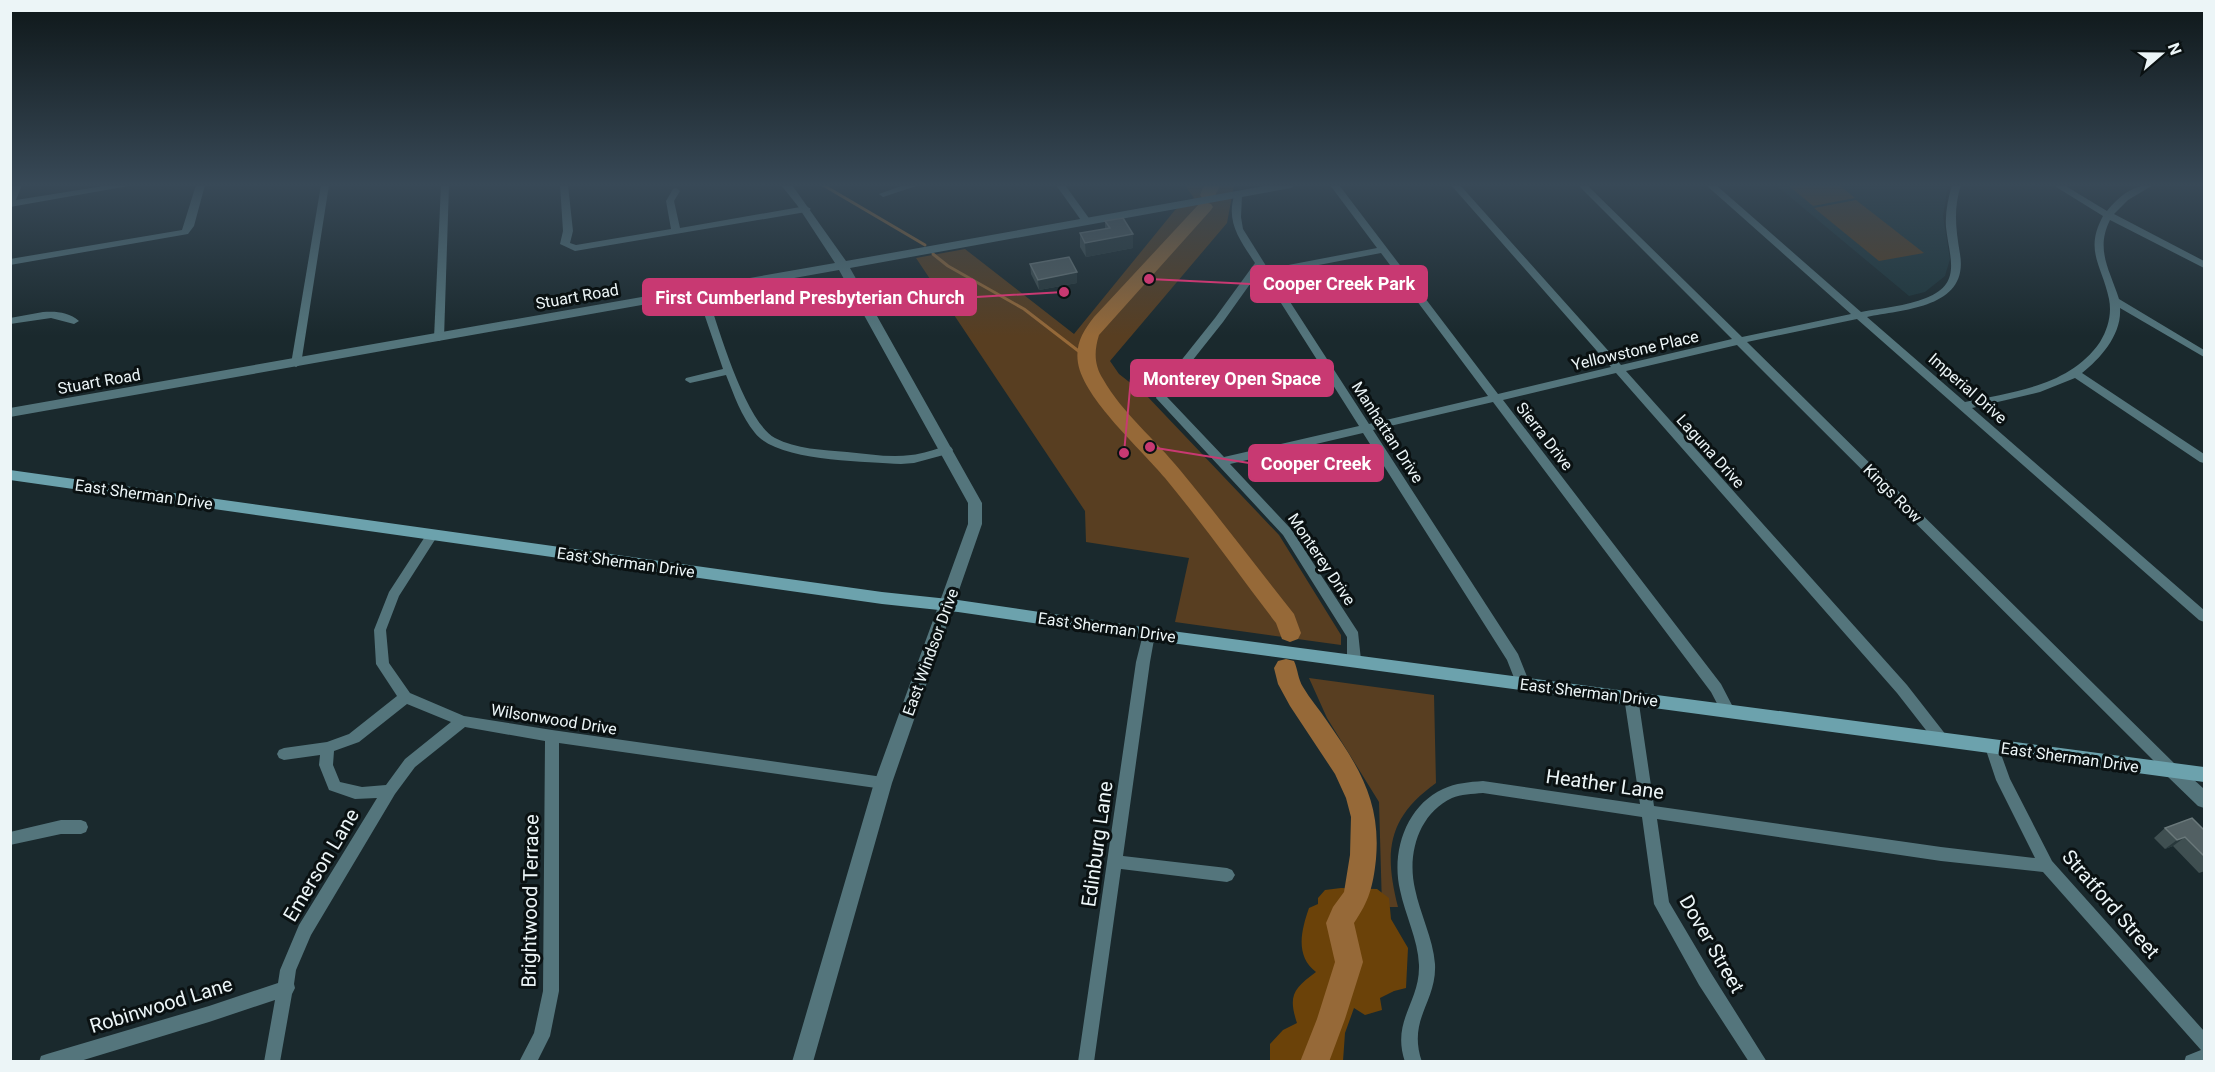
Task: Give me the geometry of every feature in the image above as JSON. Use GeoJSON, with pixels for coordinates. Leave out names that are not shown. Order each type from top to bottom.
{"type":"FeatureCollection","features":[{"type":"Feature","properties":{"kind":"main road","name":"East Sherman Drive"},"geometry":{"type":"LineString","coordinates":[[10,475],[1149,634],[1727,709],[2205,775]]}},
{"type":"Feature","properties":{"kind":"street"},"geometry":{"type":"LineString","coordinates":[[10,262],[167,235]]}},
{"type":"Feature","properties":{"kind":"street"},"geometry":{"type":"LineString","coordinates":[[296,364],[316,235]]}},
{"type":"Feature","properties":{"kind":"street"},"geometry":{"type":"LineString","coordinates":[[439,338],[443,235]]}},
{"type":"Feature","properties":{"kind":"street"},"geometry":{"type":"LineString","coordinates":[[567,235],[565,244],[568,247],[583,248],[658,235]]}},
{"type":"Feature","properties":{"kind":"street","name":"East Windsor Drive"},"geometry":{"type":"LineString","coordinates":[[802,1062],[883,783],[975,524],[975,503],[842,265],[823,235]]}},
{"type":"Feature","properties":{"kind":"street","name":"Stuart Road"},"geometry":{"type":"LineString","coordinates":[[10,413],[296,364],[1008,235]]}},
{"type":"Feature","properties":{"kind":"street","name":"Manhattan Drive"},"geometry":{"type":"LineString","coordinates":[[1242,235],[1513,658],[1523,684]]}},
{"type":"Feature","properties":{"kind":"street","name":"Sierra Drive"},"geometry":{"type":"LineString","coordinates":[[1371,235],[1716,688],[1727,709]]}},
{"type":"Feature","properties":{"kind":"street","name":"Laguna Drive"},"geometry":{"type":"LineString","coordinates":[[1499,235],[1887,672],[1941,739]]}},
{"type":"Feature","properties":{"kind":"street","name":"Kings Row"},"geometry":{"type":"LineString","coordinates":[[1631,235],[1737,342],[2205,800]]}},
{"type":"Feature","properties":{"kind":"street","name":"Imperial Drive"},"geometry":{"type":"LineString","coordinates":[[1768,235],[2205,617]]}},
{"type":"Feature","properties":{"kind":"street","name":"Yellowstone Place"},"geometry":{"type":"LineString","coordinates":[[1221,462],[1737,342],[1928,301],[1943,293],[1954,282],[1958,266],[1953,235]]}},
{"type":"Feature","properties":{"kind":"street"},"geometry":{"type":"LineString","coordinates":[[1963,406],[2048,384],[2075,373],[2091,360],[2108,336],[2115,316],[2113,300],[2100,261],[2098,235]]}},
{"type":"Feature","properties":{"kind":"street"},"geometry":{"type":"LineString","coordinates":[[2146,235],[2205,266]]}},
{"type":"Feature","properties":{"kind":"street"},"geometry":{"type":"LineString","coordinates":[[1264,268],[1382,250]]}},
{"type":"Feature","properties":{"kind":"street","name":"Monterey Drive"},"geometry":{"type":"LineString","coordinates":[[1264,268],[1226,310],[1164,389],[1161,398],[1287,532],[1353,636],[1354,660]]}},
{"type":"Feature","properties":{"kind":"street"},"geometry":{"type":"LineString","coordinates":[[701,290],[746,411],[760,433],[768,440],[805,450],[901,460],[947,450]]}},
{"type":"Feature","properties":{"kind":"street"},"geometry":{"type":"LineString","coordinates":[[2113,300],[2205,354]]}},
{"type":"Feature","properties":{"kind":"street"},"geometry":{"type":"LineString","coordinates":[[10,321],[56,315],[66,316],[74,321]]}},
{"type":"Feature","properties":{"kind":"street"},"geometry":{"type":"LineString","coordinates":[[690,380],[730,371]]}},
{"type":"Feature","properties":{"kind":"street"},"geometry":{"type":"LineString","coordinates":[[2075,373],[2118,404],[2205,459]]}},
{"type":"Feature","properties":{"kind":"street"},"geometry":{"type":"LineString","coordinates":[[284,754],[327,748],[354,738],[405,697],[383,664],[380,630],[393,595],[432,535]]}},
{"type":"Feature","properties":{"kind":"street","name":"Edinburg Lane"},"geometry":{"type":"LineString","coordinates":[[1086,1062],[1143,662],[1149,634]]}},
{"type":"Feature","properties":{"kind":"street","name":"Wilsonwood Drive"},"geometry":{"type":"LineString","coordinates":[[405,697],[463,721],[552,736],[883,783]]}},
{"type":"Feature","properties":{"kind":"street","name":"Dover Street"},"geometry":{"type":"LineString","coordinates":[[1631,697],[1662,904],[1706,980],[1759,1062]]}},
{"type":"Feature","properties":{"kind":"street","name":"Emerson Lane"},"geometry":{"type":"LineString","coordinates":[[272,1062],[287,988],[288,970],[305,930],[390,790],[410,763],[463,721]]}},
{"type":"Feature","properties":{"kind":"street","name":"Brightwood Terrace"},"geometry":{"type":"LineString","coordinates":[[527,1062],[542,1036],[551,991],[552,736]]}},
{"type":"Feature","properties":{"kind":"street","name":"Stratford Street"},"geometry":{"type":"LineString","coordinates":[[1992,747],[2003,780],[2047,866],[2205,1043]]}},
{"type":"Feature","properties":{"kind":"street"},"geometry":{"type":"LineString","coordinates":[[327,748],[326,765],[334,786],[348,793],[365,794],[390,790]]}},
{"type":"Feature","properties":{"kind":"street","name":"Heather Lane"},"geometry":{"type":"LineString","coordinates":[[1414,1062],[1407,1037],[1428,968],[1423,934],[1409,897],[1406,877],[1407,843],[1419,817],[1430,804],[1453,790],[1476,787],[1941,854],[2047,866]]}},
{"type":"Feature","properties":{"kind":"street"},"geometry":{"type":"LineString","coordinates":[[10,839],[51,829],[81,826]]}},
{"type":"Feature","properties":{"kind":"street"},"geometry":{"type":"LineString","coordinates":[[1116,862],[1227,875]]}},
{"type":"Feature","properties":{"kind":"street","name":"Robinwood Lane"},"geometry":{"type":"LineString","coordinates":[[47,1062],[209,1014],[287,988]]}},
{"type":"Feature","properties":{"kind":"street"},"geometry":{"type":"LineString","coordinates":[[2192,1062],[2205,1057]]}},
{"type":"Feature","properties":{"kind":"shaded area"},"geometry":{"type":"Polygon","coordinates":[[[1155,235],[1217,235],[1110,361],[1119,374],[1146,395],[1279,535],[1341,635],[1341,645],[1175,622],[1189,558],[1086,542],[1085,511],[916,258],[965,249],[1074,334],[1155,235]]]}},
{"type":"Feature","properties":{"kind":"shaded area"},"geometry":{"type":"Polygon","coordinates":[[[1836,235],[1946,235],[1950,259],[1945,276],[1925,292],[1909,296],[1836,235]]]}},
{"type":"Feature","properties":{"kind":"shaded area"},"geometry":{"type":"Polygon","coordinates":[[[1847,235],[1901,235],[1924,253],[1879,261],[1847,235]]]}},
{"type":"Feature","properties":{"kind":"shaded area"},"geometry":{"type":"Polygon","coordinates":[[[1309,678],[1434,695],[1436,783],[1407,809],[1393,838],[1391,869],[1398,907],[1382,907],[1379,802],[1327,718],[1309,678]]]}},
{"type":"Feature","properties":{"kind":"shaded area"},"geometry":{"type":"Polygon","coordinates":[[[1377,889],[1389,898],[1391,919],[1408,948],[1406,988],[1380,998],[1382,1010],[1365,1015],[1354,1008],[1345,1033],[1343,1061],[1270,1061],[1270,1044],[1283,1030],[1297,1023],[1293,1006],[1294,994],[1302,983],[1316,972],[1309,966],[1302,951],[1302,934],[1309,908],[1318,904],[1318,898],[1325,890],[1377,889]]]}},
{"type":"Feature","properties":{"kind":"building"},"geometry":{"type":"Polygon","coordinates":[[[1081,235],[1128,235],[1085,243],[1081,235]]]}},
{"type":"Feature","properties":{"kind":"building"},"geometry":{"type":"Polygon","coordinates":[[[1069,257],[1077,272],[1038,280],[1030,264],[1069,257]]]}},
{"type":"Feature","properties":{"kind":"building"},"geometry":{"type":"Polygon","coordinates":[[[2192,818],[2205,829],[2205,857],[2185,837],[2177,840],[2165,828],[2192,818]]]}},
{"type":"Feature","properties":{"kind":"waterway"},"geometry":{"type":"LineString","coordinates":[[908,235],[925,245]]}},
{"type":"Feature","properties":{"kind":"waterway"},"geometry":{"type":"LineString","coordinates":[[1179,235],[1100,321],[1090,335],[1086,349],[1087,364],[1093,379],[1117,414],[1172,473],[1286,620],[1290,633]]}},
{"type":"Feature","properties":{"kind":"waterway"},"geometry":{"type":"LineString","coordinates":[[933,254],[948,266],[1024,309],[1085,356]]}},
{"type":"Feature","properties":{"kind":"waterway"},"geometry":{"type":"LineString","coordinates":[[1286,668],[1293,692],[1319,728],[1349,777],[1359,798],[1364,828],[1358,892],[1340,923],[1349,962],[1331,1019],[1314,1062]]}},
{"type":"Feature","properties":{"kind":"place","name":"Cooper Creek Park"},"geometry":{"type":"Point","coordinates":[1149,279]}},
{"type":"Feature","properties":{"kind":"place","name":"First Cumberland Presbyterian Church"},"geometry":{"type":"Point","coordinates":[1064,292]}},
{"type":"Feature","properties":{"kind":"place","name":"Cooper Creek"},"geometry":{"type":"Point","coordinates":[1150,447]}},
{"type":"Feature","properties":{"kind":"place","name":"Monterey Open Space"},"geometry":{"type":"Point","coordinates":[1124,453]}}]}
